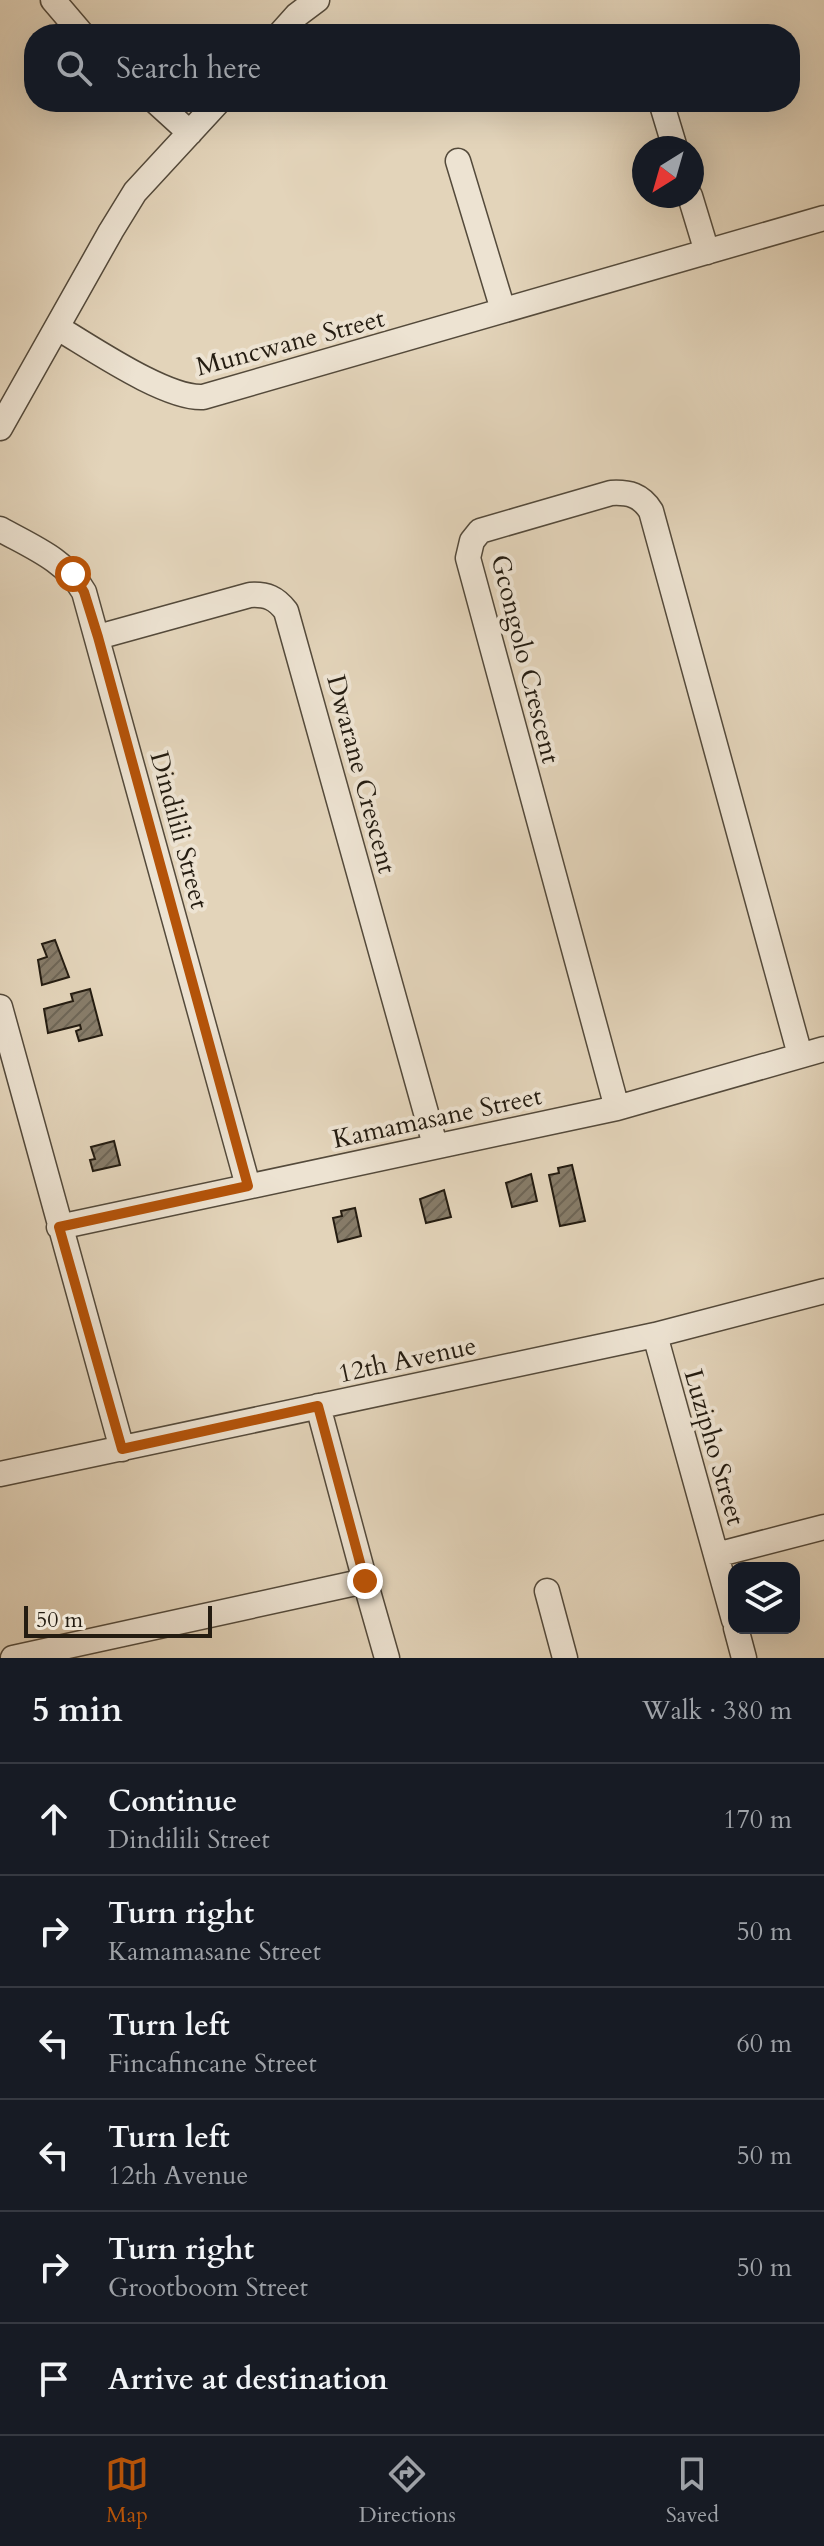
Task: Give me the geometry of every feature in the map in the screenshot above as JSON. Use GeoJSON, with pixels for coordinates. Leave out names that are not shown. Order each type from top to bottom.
{"type":"FeatureCollection","features":[{"type":"Feature","properties":{"kind":"street"},"geometry":{"type":"LineString","coordinates":[[53,0],[73,24]]}},
{"type":"Feature","properties":{"kind":"street"},"geometry":{"type":"LineString","coordinates":[[289,24],[317,0]]}},
{"type":"Feature","properties":{"kind":"street"},"geometry":{"type":"LineString","coordinates":[[167,112],[190,133]]}},
{"type":"Feature","properties":{"kind":"street"},"geometry":{"type":"LineString","coordinates":[[0,428],[135,192],[209,112]]}},
{"type":"Feature","properties":{"kind":"street"},"geometry":{"type":"LineString","coordinates":[[664,112],[671,136]]}},
{"type":"Feature","properties":{"kind":"street"},"geometry":{"type":"LineString","coordinates":[[458,161],[503,310]]}},
{"type":"Feature","properties":{"kind":"street"},"geometry":{"type":"LineString","coordinates":[[694,208],[707,252]]}},
{"type":"Feature","properties":{"kind":"street","name":"Muncwane Street"},"geometry":{"type":"LineString","coordinates":[[58,328],[160,387],[194,398],[214,396],[824,218]]}},
{"type":"Feature","properties":{"kind":"street","name":"Gcongolo Crescent"},"geometry":{"type":"LineString","coordinates":[[617,1108],[468,558],[472,541],[480,531],[611,493],[632,494],[651,511],[812,1052]]}},
{"type":"Feature","properties":{"kind":"street","name":"Dindilili Street"},"geometry":{"type":"LineString","coordinates":[[0,529],[62,564],[73,574],[84,592],[248,1186]]}},
{"type":"Feature","properties":{"kind":"street","name":"Dwarane Crescent"},"geometry":{"type":"LineString","coordinates":[[98,637],[250,595],[268,596],[279,602],[286,611],[435,1145]]}},
{"type":"Feature","properties":{"kind":"street"},"geometry":{"type":"LineString","coordinates":[[0,1007],[4,1036],[122,1449]]}},
{"type":"Feature","properties":{"kind":"street","name":"Kamamasane Street"},"geometry":{"type":"LineString","coordinates":[[59,1227],[617,1108],[812,1052]]}},
{"type":"Feature","properties":{"kind":"street","name":"12th Avenue"},"geometry":{"type":"LineString","coordinates":[[0,1474],[655,1335],[824,1291]]}},
{"type":"Feature","properties":{"kind":"street","name":"Luzipho Street"},"geometry":{"type":"LineString","coordinates":[[655,1335],[728,1598]]}},
{"type":"Feature","properties":{"kind":"street"},"geometry":{"type":"LineString","coordinates":[[318,1406],[387,1658]]}},
{"type":"Feature","properties":{"kind":"street"},"geometry":{"type":"LineString","coordinates":[[716,1555],[824,1527]]}},
{"type":"Feature","properties":{"kind":"street"},"geometry":{"type":"LineString","coordinates":[[28,1656],[365,1581]]}},
{"type":"Feature","properties":{"kind":"street"},"geometry":{"type":"LineString","coordinates":[[547,1591],[565,1658]]}},
{"type":"Feature","properties":{"kind":"street"},"geometry":{"type":"LineString","coordinates":[[738,1634],[744,1658]]}},
{"type":"Feature","properties":{"kind":"building"},"geometry":{"type":"Polygon","coordinates":[[[55,940],[69,977],[42,985],[38,960],[47,957],[42,944],[55,940]]]}},
{"type":"Feature","properties":{"kind":"building"},"geometry":{"type":"Polygon","coordinates":[[[90,989],[102,1035],[79,1041],[76,1031],[81,1029],[80,1025],[48,1033],[44,1009],[73,1001],[71,994],[90,989]]]}},
{"type":"Feature","properties":{"kind":"building"},"geometry":{"type":"Polygon","coordinates":[[[114,1141],[120,1165],[93,1171],[90,1160],[95,1159],[91,1147],[114,1141]]]}},
{"type":"Feature","properties":{"kind":"building"},"geometry":{"type":"Polygon","coordinates":[[[572,1165],[585,1221],[560,1226],[549,1175],[559,1173],[558,1168],[572,1165]]]}},
{"type":"Feature","properties":{"kind":"building"},"geometry":{"type":"Polygon","coordinates":[[[531,1174],[537,1201],[512,1207],[506,1183],[531,1174]]]}},
{"type":"Feature","properties":{"kind":"building"},"geometry":{"type":"Polygon","coordinates":[[[444,1190],[451,1217],[426,1223],[420,1199],[444,1190]]]}},
{"type":"Feature","properties":{"kind":"building"},"geometry":{"type":"Polygon","coordinates":[[[355,1208],[361,1236],[338,1242],[333,1218],[342,1216],[341,1211],[355,1208]]]}},
{"type":"Feature","properties":{"kind":"route"},"geometry":{"type":"LineString","coordinates":[[73,574],[84,592],[98,637],[248,1186],[59,1227],[122,1449],[318,1406],[365,1581]]}}]}
